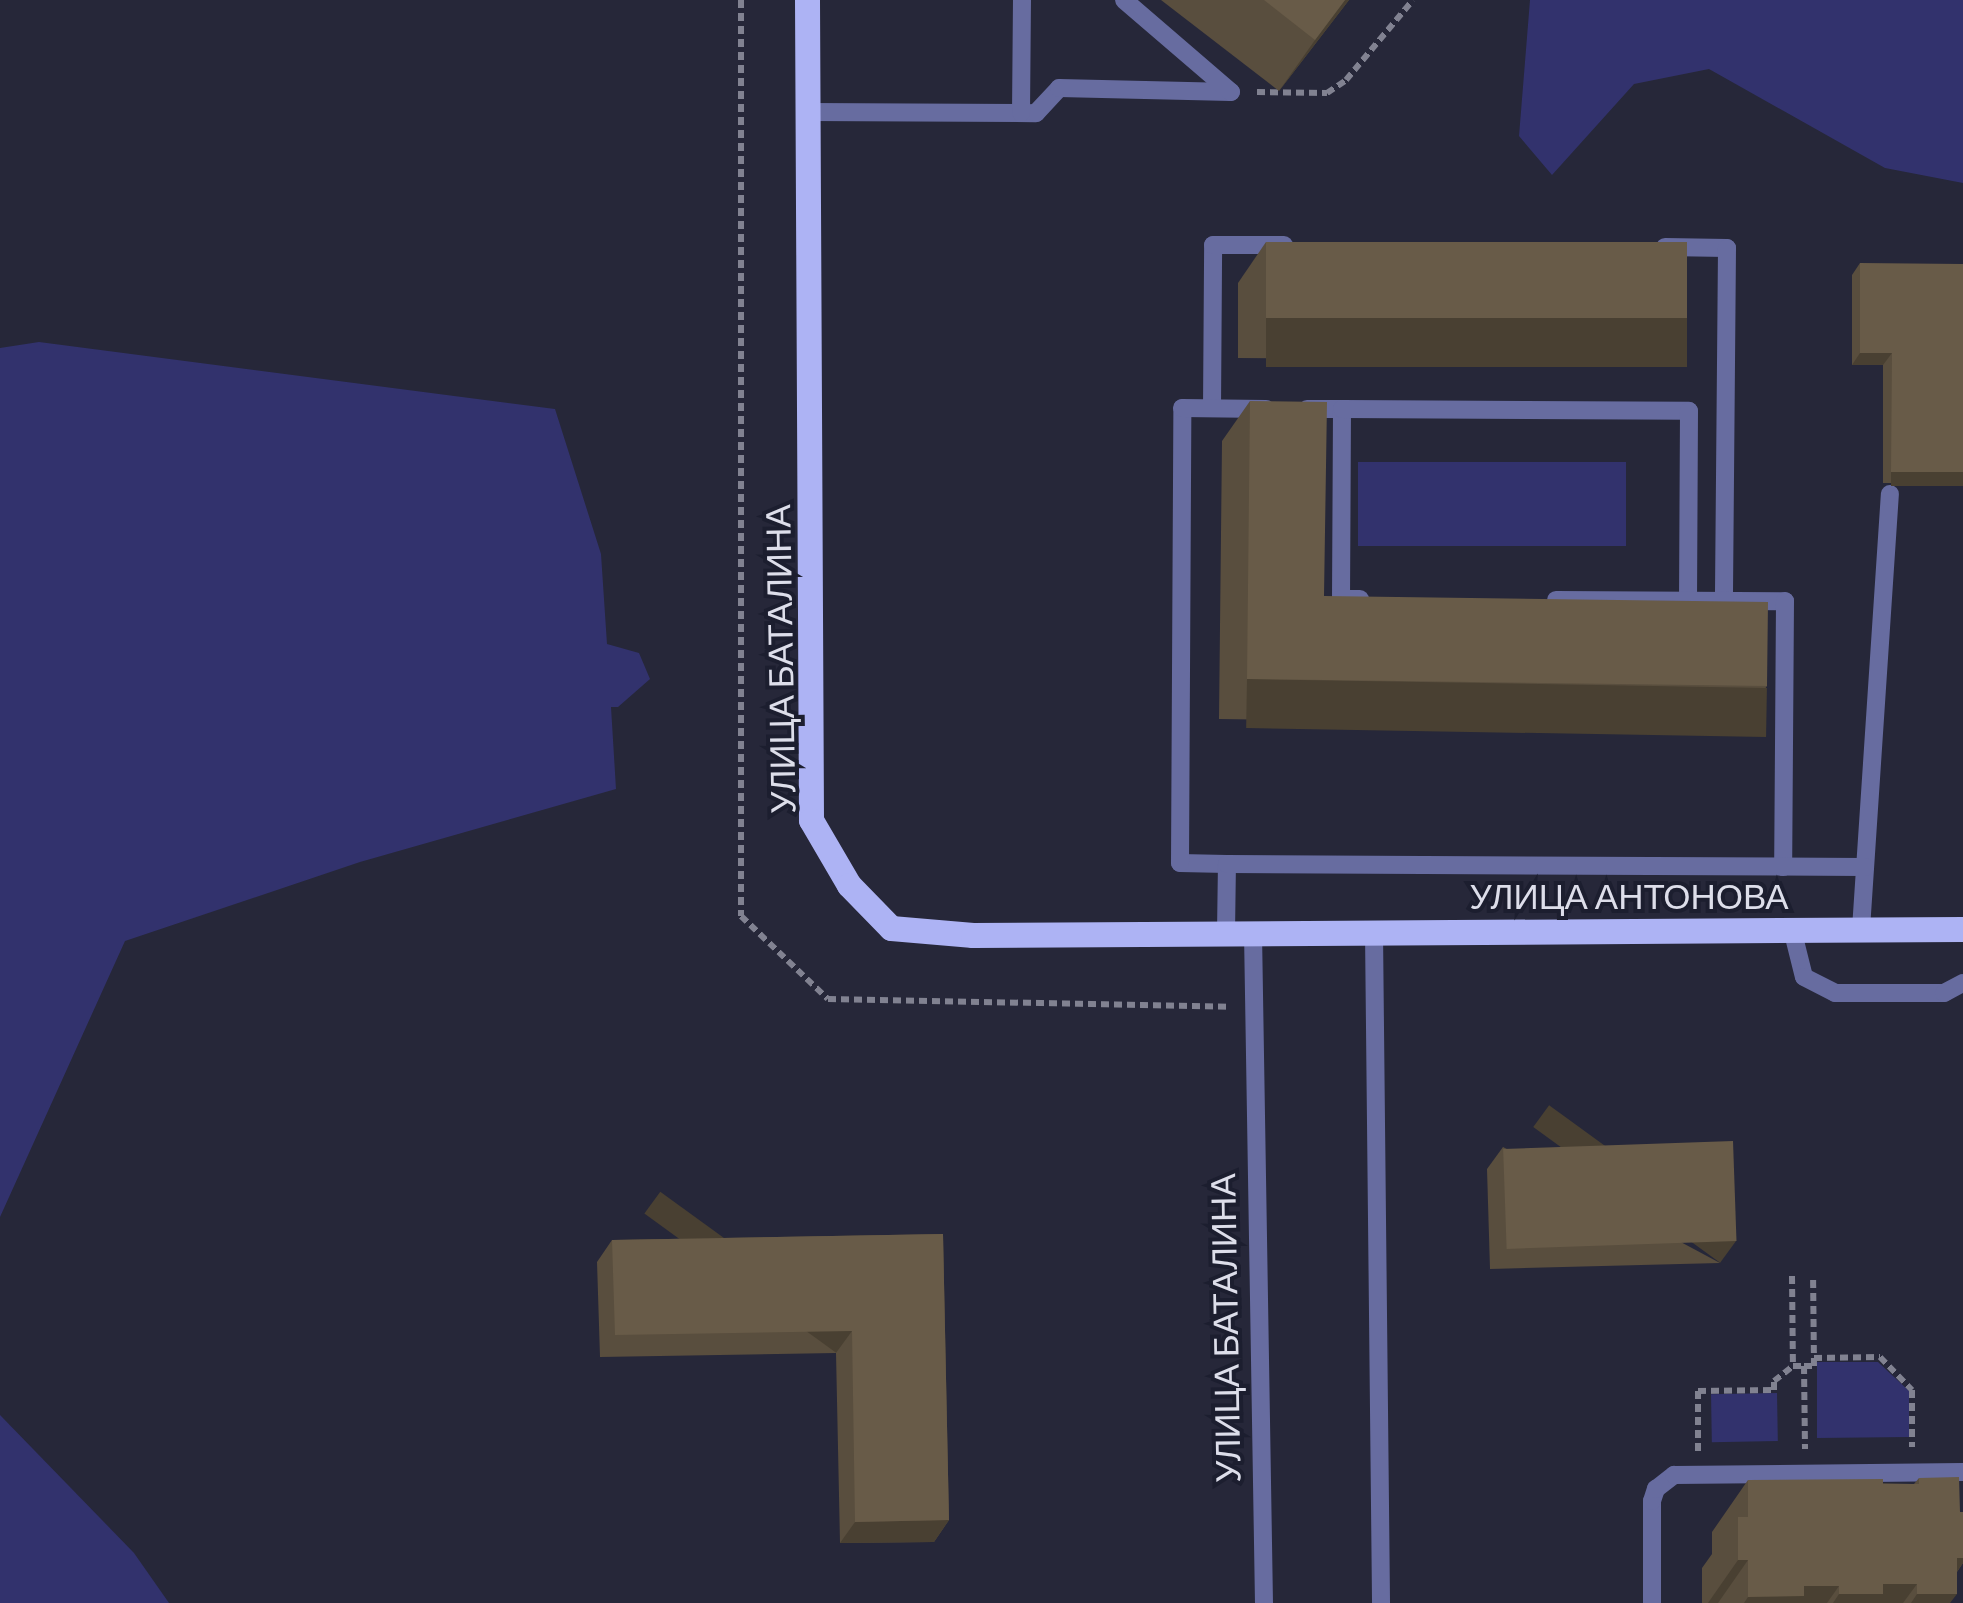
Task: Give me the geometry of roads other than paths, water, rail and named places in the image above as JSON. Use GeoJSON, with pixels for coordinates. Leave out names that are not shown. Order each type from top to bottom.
{"type":"FeatureCollection","features":[{"type":"Feature","properties":{"kind":"main road","name":"УЛИЦА БАТАЛИНА"},"geometry":{"type":"LineString","coordinates":[[807,0],[812,820],[848,885],[891,928],[973,934],[1296,932]]}},
{"type":"Feature","properties":{"kind":"main road","name":"УЛИЦА АНТОНОВА"},"geometry":{"type":"LineString","coordinates":[[1296,932],[1963,929]]}},
{"type":"Feature","properties":{"kind":"lane"},"geometry":{"type":"LineString","coordinates":[[1022,0],[1022,113]]}},
{"type":"Feature","properties":{"kind":"lane"},"geometry":{"type":"LineString","coordinates":[[808,112],[1036,113],[1059,88],[1231,92],[1124,0]]}},
{"type":"Feature","properties":{"kind":"lane"},"geometry":{"type":"LineString","coordinates":[[1212,408],[1213,244],[1312,245]]}},
{"type":"Feature","properties":{"kind":"lane"},"geometry":{"type":"LineString","coordinates":[[1648,247],[1727,248],[1724,601]]}},
{"type":"Feature","properties":{"kind":"lane"},"geometry":{"type":"LineString","coordinates":[[1688,600],[1690,411],[1182,408],[1180,863],[1865,867]]}},
{"type":"Feature","properties":{"kind":"lane"},"geometry":{"type":"LineString","coordinates":[[1342,409],[1341,598],[1380,599]]}},
{"type":"Feature","properties":{"kind":"lane"},"geometry":{"type":"LineString","coordinates":[[1860,929],[1890,494]]}},
{"type":"Feature","properties":{"kind":"lane"},"geometry":{"type":"LineString","coordinates":[[1534,600],[1785,601],[1783,867]]}},
{"type":"Feature","properties":{"kind":"lane"},"geometry":{"type":"LineString","coordinates":[[1226,864],[1226,933]]}},
{"type":"Feature","properties":{"kind":"lane"},"geometry":{"type":"LineString","coordinates":[[1792,929],[1804,977],[1835,994],[1944,993],[1963,983]]}},
{"type":"Feature","properties":{"kind":"lane"},"geometry":{"type":"LineString","coordinates":[[1374,932],[1381,1603]]}},
{"type":"Feature","properties":{"kind":"lane","name":"УЛИЦА БАТАЛИНА"},"geometry":{"type":"LineString","coordinates":[[1253,933],[1264,1603]]}},
{"type":"Feature","properties":{"kind":"lane"},"geometry":{"type":"LineString","coordinates":[[1652,1603],[1652,1501],[1656,1489],[1674,1475],[1963,1472]]}}]}
